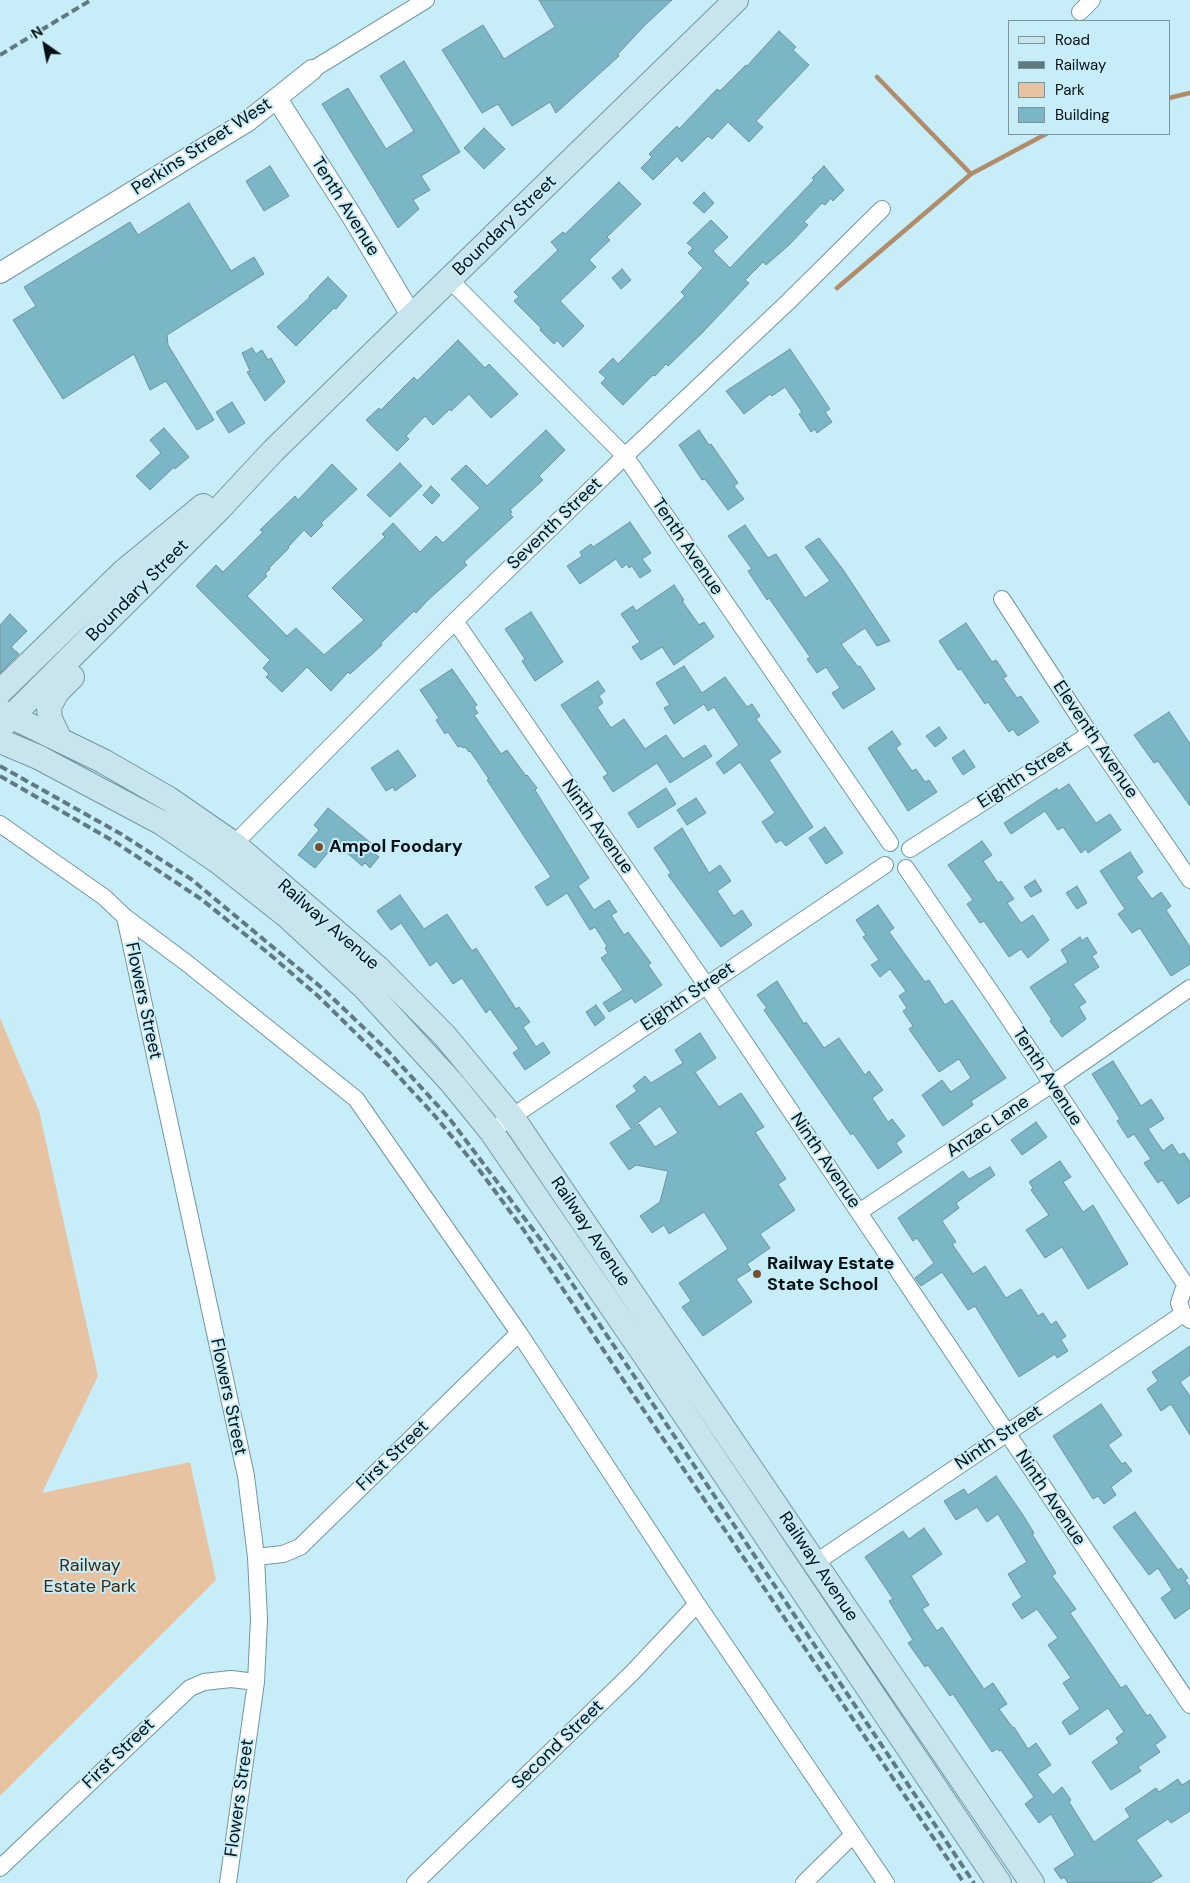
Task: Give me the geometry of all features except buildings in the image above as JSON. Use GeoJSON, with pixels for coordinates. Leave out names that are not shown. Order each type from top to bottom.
{"type":"FeatureCollection","features":[{"type":"Feature","properties":{"kind":"main road","name":"Boundary Street"},"geometry":{"type":"LineString","coordinates":[[4,719],[149,580],[274,451],[411,315],[450,280],[736,0]]}},
{"type":"Feature","properties":{"kind":"main road","name":"Boundary Street"},"geometry":{"type":"LineString","coordinates":[[0,692],[123,572],[274,451]]}},
{"type":"Feature","properties":{"kind":"main road"},"geometry":{"type":"LineString","coordinates":[[60,740],[50,719],[49,707],[52,700],[108,642],[149,580]]}},
{"type":"Feature","properties":{"kind":"main road","name":"Railway Avenue"},"geometry":{"type":"LineString","coordinates":[[4,719],[60,740],[103,761],[169,799],[234,844],[378,968],[445,1036],[512,1117],[1032,1883]]}},
{"type":"Feature","properties":{"kind":"main road","name":"Railway Avenue"},"geometry":{"type":"LineString","coordinates":[[0,741],[38,758],[162,823],[219,862],[286,915],[365,988],[452,1083],[491,1131],[693,1425],[1000,1883]]}},
{"type":"Feature","properties":{"kind":"street","name":"Perkins Street West"},"geometry":{"type":"LineString","coordinates":[[0,273],[248,121],[312,70],[426,0]]}},
{"type":"Feature","properties":{"kind":"street","name":"Tenth Avenue"},"geometry":{"type":"LineString","coordinates":[[277,99],[353,218],[411,315]]}},
{"type":"Feature","properties":{"kind":"street","name":"Seventh Street"},"geometry":{"type":"LineString","coordinates":[[234,844],[455,621],[882,210]]}},
{"type":"Feature","properties":{"kind":"street","name":"Tenth Avenue"},"geometry":{"type":"LineString","coordinates":[[450,280],[625,456],[890,843]]}},
{"type":"Feature","properties":{"kind":"street","name":"Eleventh Avenue"},"geometry":{"type":"LineString","coordinates":[[1002,599],[1090,734],[1190,880]]}},
{"type":"Feature","properties":{"kind":"street","name":"Ninth Avenue"},"geometry":{"type":"LineString","coordinates":[[455,621],[706,985],[1190,1705]]}},
{"type":"Feature","properties":{"kind":"street","name":"Eighth Street"},"geometry":{"type":"LineString","coordinates":[[910,849],[1090,734]]}},
{"type":"Feature","properties":{"kind":"street"},"geometry":{"type":"LineString","coordinates":[[0,824],[104,897],[125,917],[188,964],[356,1099],[519,1333],[697,1604],[886,1883]]}},
{"type":"Feature","properties":{"kind":"street"},"geometry":{"type":"LineString","coordinates":[[901,842],[910,849],[912,857],[906,868],[892,870],[885,865],[882,856],[883,851],[890,843],[901,842]]}},
{"type":"Feature","properties":{"kind":"street","name":"Eighth Street"},"geometry":{"type":"LineString","coordinates":[[491,1131],[885,865]]}},
{"type":"Feature","properties":{"kind":"street","name":"Tenth Avenue"},"geometry":{"type":"LineString","coordinates":[[906,868],[1189,1287]]}},
{"type":"Feature","properties":{"kind":"street","name":"Flowers Street"},"geometry":{"type":"LineString","coordinates":[[125,917],[246,1476],[256,1557],[260,1619],[256,1682],[228,1883]]}},
{"type":"Feature","properties":{"kind":"street","name":"Anzac Lane"},"geometry":{"type":"LineString","coordinates":[[859,1212],[1052,1084],[1190,988]]}},
{"type":"Feature","properties":{"kind":"street"},"geometry":{"type":"LineString","coordinates":[[1186,1317],[1180,1309],[1180,1297],[1189,1287]]}},
{"type":"Feature","properties":{"kind":"street","name":"Ninth Street"},"geometry":{"type":"LineString","coordinates":[[815,1563],[1006,1433],[1186,1317]]}},
{"type":"Feature","properties":{"kind":"street","name":"First Street"},"geometry":{"type":"LineString","coordinates":[[256,1557],[283,1554],[300,1547],[519,1333]]}},
{"type":"Feature","properties":{"kind":"street","name":"Second Street"},"geometry":{"type":"LineString","coordinates":[[415,1883],[633,1672],[697,1604]]}},
{"type":"Feature","properties":{"kind":"street","name":"First Street"},"geometry":{"type":"LineString","coordinates":[[0,1868],[190,1688],[204,1682],[232,1679],[256,1682]]}},
{"type":"Feature","properties":{"kind":"street"},"geometry":{"type":"LineString","coordinates":[[804,1883],[854,1836]]}},
{"type":"Feature","properties":{"kind":"green space","name":"Railway Estate Park"},"geometry":{"type":"Polygon","coordinates":[[[0,1018],[39,1111],[98,1376],[42,1493],[190,1462],[216,1580],[0,1796],[0,1018]]]}},
{"type":"Feature","properties":{"kind":"waterway"},"geometry":{"type":"LineString","coordinates":[[877,77],[971,174]]}},
{"type":"Feature","properties":{"kind":"waterway"},"geometry":{"type":"LineString","coordinates":[[1170,98],[1190,93]]}},
{"type":"Feature","properties":{"kind":"waterway"},"geometry":{"type":"LineString","coordinates":[[837,288],[971,174],[1044,135]]}},
{"type":"Feature","properties":{"kind":"railway"},"geometry":{"type":"LineString","coordinates":[[0,55],[91,0]]}},
{"type":"Feature","properties":{"kind":"railway"},"geometry":{"type":"LineString","coordinates":[[0,766],[121,834],[191,879],[322,988],[388,1051],[449,1118],[559,1264],[974,1883]]}},
{"type":"Feature","properties":{"kind":"railway"},"geometry":{"type":"LineString","coordinates":[[0,776],[115,842],[201,899],[319,997],[388,1065],[435,1116],[480,1171],[523,1229],[964,1883]]}},
{"type":"Feature","properties":{"kind":"place","name":"Ampol Foodary"},"geometry":{"type":"Point","coordinates":[319,847]}},
{"type":"Feature","properties":{"kind":"place","name":"Railway Estate State School"},"geometry":{"type":"Point","coordinates":[757,1274]}}]}
